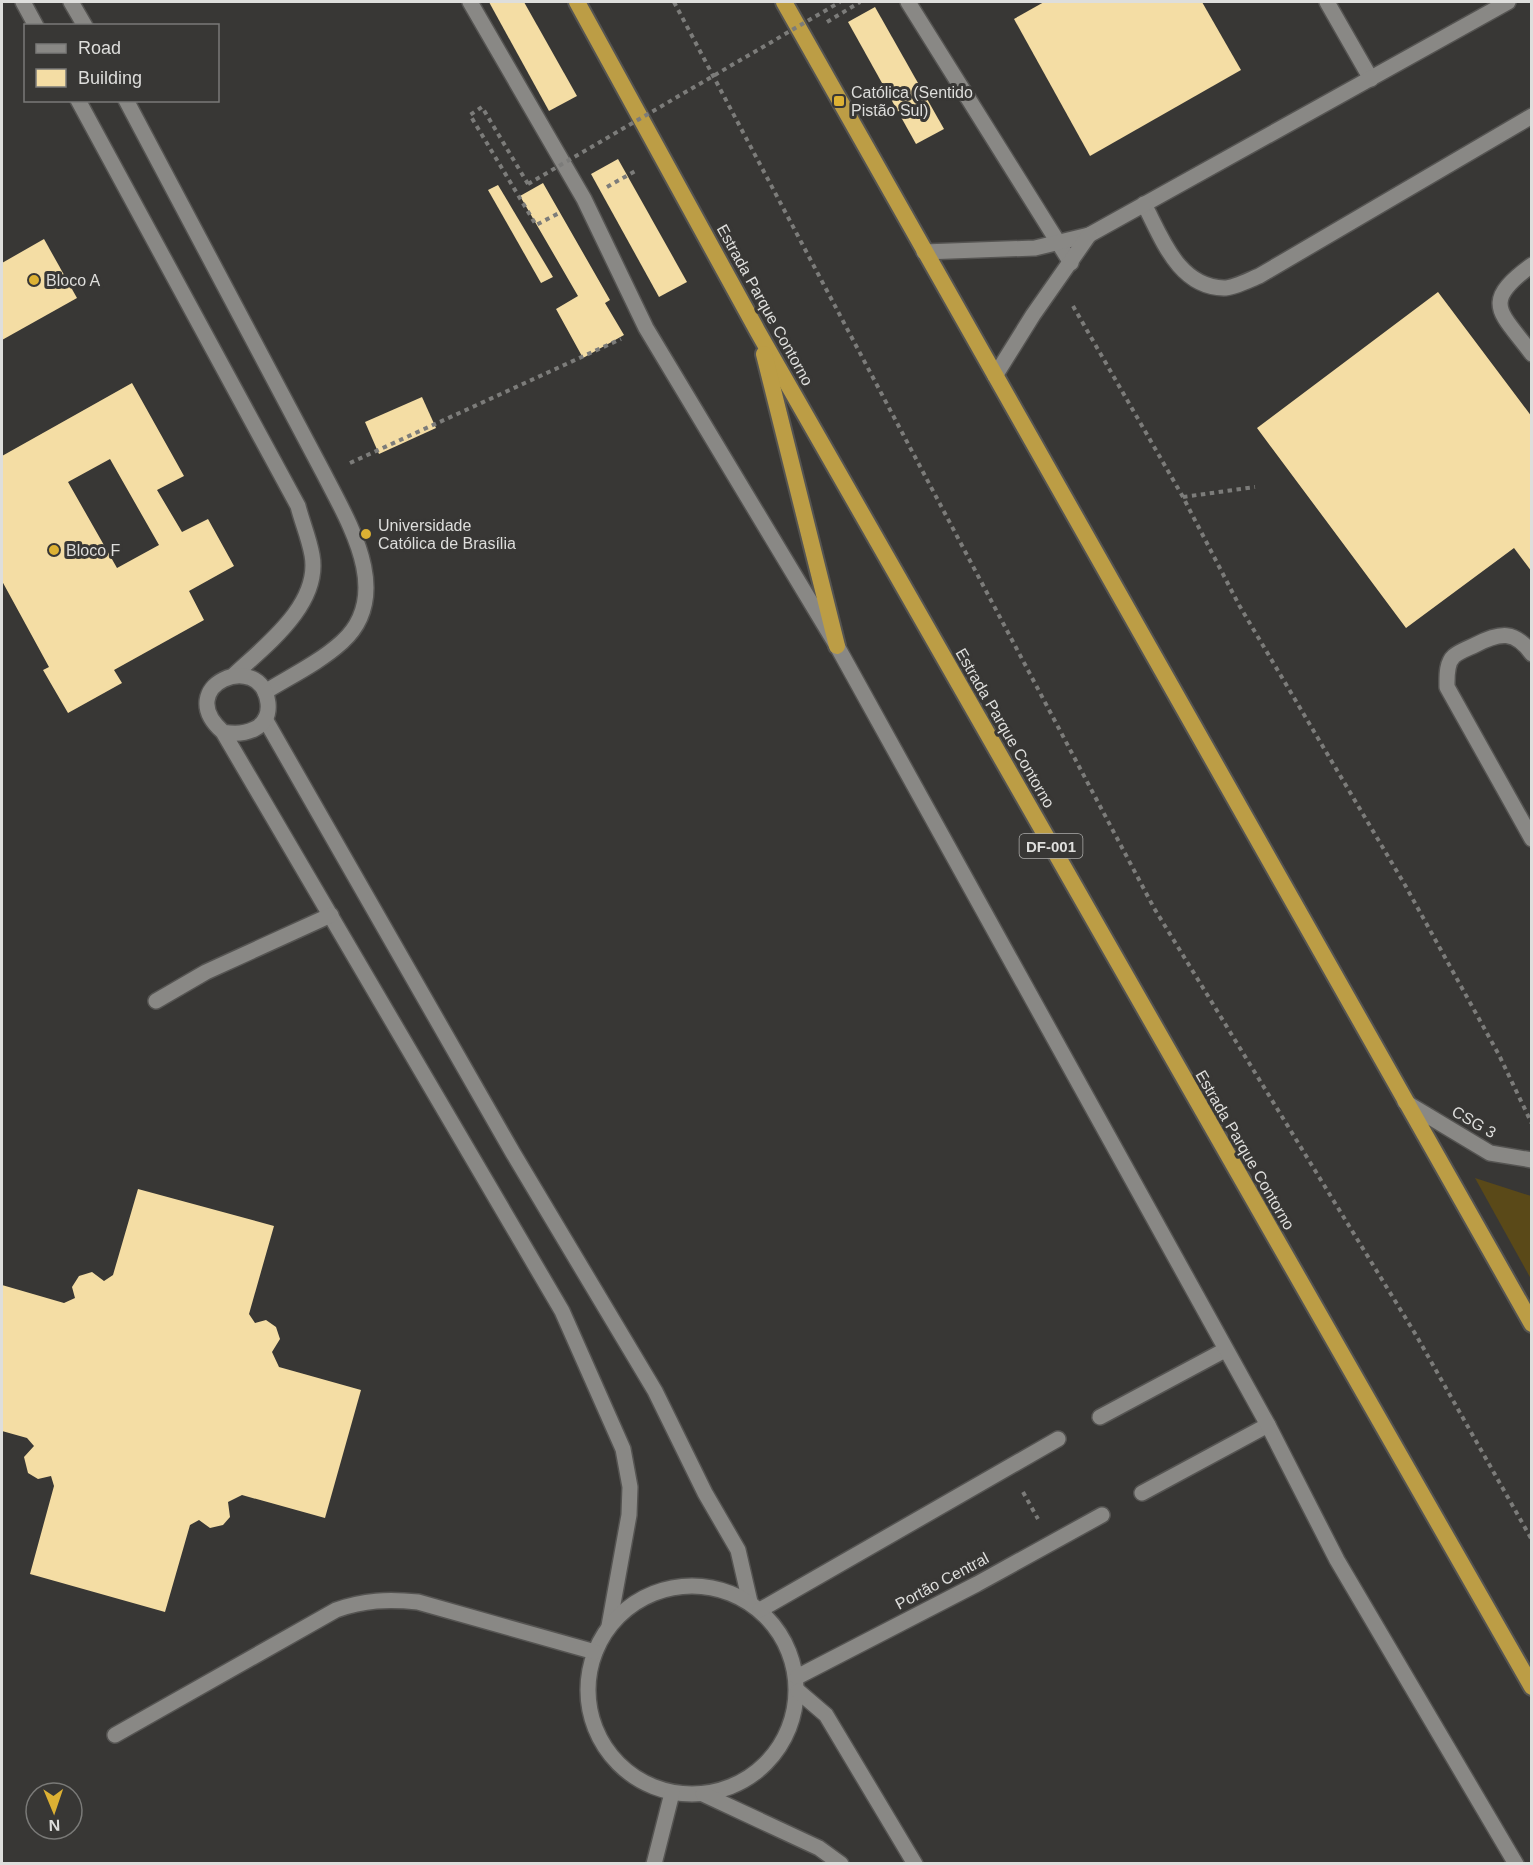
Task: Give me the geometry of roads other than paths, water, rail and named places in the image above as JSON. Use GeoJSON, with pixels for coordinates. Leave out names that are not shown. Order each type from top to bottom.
{"type":"FeatureCollection","features":[{"type":"Feature","properties":{"kind":"highway","name":"Estrada Parque Contorno"},"geometry":{"type":"LineString","coordinates":[[577,2],[758,332],[1532,1687]]}},
{"type":"Feature","properties":{"kind":"highway"},"geometry":{"type":"LineString","coordinates":[[784,2],[1532,1324]]}},
{"type":"Feature","properties":{"kind":"highway"},"geometry":{"type":"LineString","coordinates":[[758,332],[837,646]]}},
{"type":"Feature","properties":{"kind":"street"},"geometry":{"type":"LineString","coordinates":[[23,2],[35,24]]}},
{"type":"Feature","properties":{"kind":"street"},"geometry":{"type":"LineString","coordinates":[[71,2],[84,24]]}},
{"type":"Feature","properties":{"kind":"street"},"geometry":{"type":"LineString","coordinates":[[470,2],[584,199],[646,328],[837,646],[1268,1425],[1337,1560],[1516,1863]]}},
{"type":"Feature","properties":{"kind":"street"},"geometry":{"type":"LineString","coordinates":[[908,2],[1071,263]]}},
{"type":"Feature","properties":{"kind":"street"},"geometry":{"type":"LineString","coordinates":[[1328,2],[1371,79]]}},
{"type":"Feature","properties":{"kind":"street"},"geometry":{"type":"LineString","coordinates":[[924,252],[1005,250],[1061,244],[1089,235],[1508,2]]}},
{"type":"Feature","properties":{"kind":"street"},"geometry":{"type":"LineString","coordinates":[[79,102],[298,506],[312,556],[311,581],[303,600],[272,640],[235,674],[220,680],[209,691],[206,707],[211,722],[223,732],[562,1311],[623,1449],[630,1487],[629,1515],[609,1626]]}},
{"type":"Feature","properties":{"kind":"street"},"geometry":{"type":"LineString","coordinates":[[127,102],[355,535],[366,579],[364,607],[355,628],[343,642],[319,660],[265,692]]}},
{"type":"Feature","properties":{"kind":"street"},"geometry":{"type":"LineString","coordinates":[[1144,204],[1178,267],[1198,282],[1225,288],[1259,276],[1532,116]]}},
{"type":"Feature","properties":{"kind":"street"},"geometry":{"type":"LineString","coordinates":[[995,376],[1089,235]]}},
{"type":"Feature","properties":{"kind":"street"},"geometry":{"type":"LineString","coordinates":[[1532,265],[1508,282],[1499,298],[1501,314],[1532,354]]}},
{"type":"Feature","properties":{"kind":"street"},"geometry":{"type":"LineString","coordinates":[[1532,654],[1522,641],[1504,634],[1493,636],[1454,656],[1447,668],[1447,687],[1532,839]]}},
{"type":"Feature","properties":{"kind":"street"},"geometry":{"type":"LineString","coordinates":[[223,732],[239,736],[254,731],[265,719],[268,705],[265,692],[253,678],[235,674]]}},
{"type":"Feature","properties":{"kind":"street"},"geometry":{"type":"LineString","coordinates":[[265,719],[502,1134],[656,1391],[705,1493],[738,1550],[755,1606]]}},
{"type":"Feature","properties":{"kind":"street"},"geometry":{"type":"LineString","coordinates":[[156,1001],[206,972],[331,915]]}},
{"type":"Feature","properties":{"kind":"street","name":"CSG 3"},"geometry":{"type":"LineString","coordinates":[[1404,1101],[1490,1153],[1532,1160]]}},
{"type":"Feature","properties":{"kind":"street"},"geometry":{"type":"LineString","coordinates":[[1100,1417],[1225,1350]]}},
{"type":"Feature","properties":{"kind":"street"},"geometry":{"type":"LineString","coordinates":[[1142,1493],[1268,1425]]}},
{"type":"Feature","properties":{"kind":"street"},"geometry":{"type":"LineString","coordinates":[[755,1606],[1058,1439]]}},
{"type":"Feature","properties":{"kind":"street","name":"Portão Central"},"geometry":{"type":"LineString","coordinates":[[798,1684],[1102,1515]]}},
{"type":"Feature","properties":{"kind":"street"},"geometry":{"type":"LineString","coordinates":[[701,1585],[727,1591],[755,1606],[778,1629],[791,1651],[798,1684],[790,1729],[771,1761],[740,1784],[703,1794],[672,1793],[650,1786],[630,1775],[613,1759],[600,1740],[591,1719],[588,1697],[589,1674],[595,1652],[609,1626],[627,1608],[650,1594],[675,1587],[701,1585]]}},
{"type":"Feature","properties":{"kind":"street"},"geometry":{"type":"LineString","coordinates":[[115,1735],[336,1610],[361,1601],[392,1599],[418,1602],[595,1652]]}},
{"type":"Feature","properties":{"kind":"street"},"geometry":{"type":"LineString","coordinates":[[798,1684],[826,1715],[915,1863]]}},
{"type":"Feature","properties":{"kind":"street"},"geometry":{"type":"LineString","coordinates":[[654,1863],[672,1793]]}},
{"type":"Feature","properties":{"kind":"street"},"geometry":{"type":"LineString","coordinates":[[703,1794],[819,1848],[841,1863]]}},
{"type":"Feature","properties":{"kind":"place","name":"Católica (Sentido Pistão Sul)"},"geometry":{"type":"Point","coordinates":[839,101]}},
{"type":"Feature","properties":{"kind":"place","name":"Bloco A"},"geometry":{"type":"Point","coordinates":[34,280]}},
{"type":"Feature","properties":{"kind":"place","name":"Universidade Católica de Brasília"},"geometry":{"type":"Point","coordinates":[366,534]}},
{"type":"Feature","properties":{"kind":"place","name":"Bloco F"},"geometry":{"type":"Point","coordinates":[54,550]}}]}
